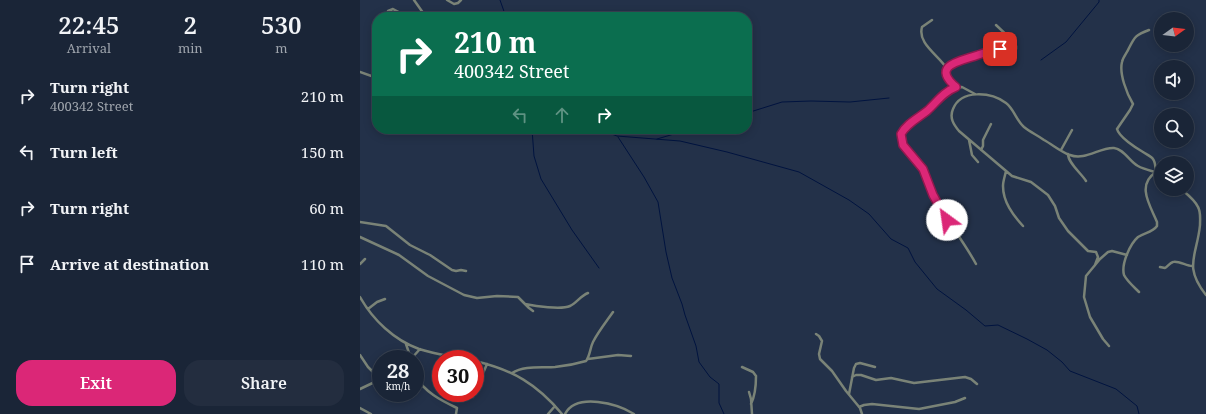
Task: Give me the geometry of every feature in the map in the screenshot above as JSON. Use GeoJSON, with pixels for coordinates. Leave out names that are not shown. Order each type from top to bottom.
{"type":"FeatureCollection","features":[{"type":"Feature","properties":{"kind":"street"},"geometry":{"type":"LineString","coordinates":[[414,0],[422,12]]}},
{"type":"Feature","properties":{"kind":"street"},"geometry":{"type":"LineString","coordinates":[[447,0],[454,4],[461,0]]}},
{"type":"Feature","properties":{"kind":"street"},"geometry":{"type":"LineString","coordinates":[[388,12],[393,9],[399,12]]}},
{"type":"Feature","properties":{"kind":"street"},"geometry":{"type":"LineString","coordinates":[[932,20],[922,27],[922,33],[928,48],[941,60],[947,69],[947,77],[956,87]]}},
{"type":"Feature","properties":{"kind":"street"},"geometry":{"type":"LineString","coordinates":[[947,69],[953,63],[981,55],[992,50],[1015,50],[1016,46],[1014,42],[996,25]]}},
{"type":"Feature","properties":{"kind":"street"},"geometry":{"type":"LineString","coordinates":[[1149,30],[1136,36],[1122,60],[1124,82],[1133,104],[1117,131],[1137,149],[1153,160],[1154,164]]}},
{"type":"Feature","properties":{"kind":"street"},"geometry":{"type":"LineString","coordinates":[[360,72],[372,76]]}},
{"type":"Feature","properties":{"kind":"street"},"geometry":{"type":"LineString","coordinates":[[975,94],[966,88],[956,87],[941,96],[929,109],[903,131],[901,137],[903,145],[923,169],[933,195],[947,220],[965,244],[976,264]]}},
{"type":"Feature","properties":{"kind":"street"},"geometry":{"type":"LineString","coordinates":[[1096,265],[1098,257],[1096,252],[1088,251],[1068,231],[1059,218],[1055,206],[1048,195],[1031,182],[1012,176],[959,131],[954,126],[951,118],[953,109],[959,100],[967,96],[975,94],[991,96],[1006,102],[1023,126],[1074,157],[1114,148],[1121,151],[1138,166],[1154,171]]}},
{"type":"Feature","properties":{"kind":"street"},"geometry":{"type":"LineString","coordinates":[[981,150],[983,140],[992,124]]}},
{"type":"Feature","properties":{"kind":"street"},"geometry":{"type":"LineString","coordinates":[[1061,150],[1072,130]]}},
{"type":"Feature","properties":{"kind":"street"},"geometry":{"type":"LineString","coordinates":[[969,140],[972,155],[978,162]]}},
{"type":"Feature","properties":{"kind":"street"},"geometry":{"type":"LineString","coordinates":[[1068,154],[1070,162],[1086,181]]}},
{"type":"Feature","properties":{"kind":"street"},"geometry":{"type":"LineString","coordinates":[[1006,171],[1003,185],[1006,201],[1012,213],[1023,226]]}},
{"type":"Feature","properties":{"kind":"street"},"geometry":{"type":"LineString","coordinates":[[1139,292],[1129,282],[1124,274],[1124,267],[1127,255],[1135,240],[1142,234],[1154,229],[1157,226],[1157,222],[1146,194],[1147,182],[1154,174]]}},
{"type":"Feature","properties":{"kind":"street"},"geometry":{"type":"LineString","coordinates":[[1189,196],[1194,200],[1200,211],[1199,235],[1192,266],[1198,283],[1206,295]]}},
{"type":"Feature","properties":{"kind":"street"},"geometry":{"type":"LineString","coordinates":[[360,222],[388,227],[410,245],[430,255],[452,270],[466,271]]}},
{"type":"Feature","properties":{"kind":"street"},"geometry":{"type":"LineString","coordinates":[[360,237],[399,255],[428,276],[464,295],[478,298],[497,296],[518,297],[533,311]]}},
{"type":"Feature","properties":{"kind":"street"},"geometry":{"type":"LineString","coordinates":[[1110,346],[1103,339],[1091,320],[1084,297],[1086,276],[1104,255],[1110,252],[1127,255]]}},
{"type":"Feature","properties":{"kind":"street"},"geometry":{"type":"LineString","coordinates":[[360,264],[365,259]]}},
{"type":"Feature","properties":{"kind":"street"},"geometry":{"type":"LineString","coordinates":[[1160,267],[1165,268],[1171,262],[1192,266]]}},
{"type":"Feature","properties":{"kind":"street"},"geometry":{"type":"LineString","coordinates":[[525,304],[566,307],[573,305],[581,296],[588,293]]}},
{"type":"Feature","properties":{"kind":"street"},"geometry":{"type":"LineString","coordinates":[[360,297],[368,309],[388,330],[406,343],[420,349],[432,352]]}},
{"type":"Feature","properties":{"kind":"street"},"geometry":{"type":"LineString","coordinates":[[368,309],[377,302],[385,299]]}},
{"type":"Feature","properties":{"kind":"street"},"geometry":{"type":"LineString","coordinates":[[588,359],[592,343],[613,312]]}},
{"type":"Feature","properties":{"kind":"street"},"geometry":{"type":"LineString","coordinates":[[816,334],[822,341],[819,354],[820,358],[832,371],[859,407],[862,414]]}},
{"type":"Feature","properties":{"kind":"street"},"geometry":{"type":"LineString","coordinates":[[406,343],[408,350]]}},
{"type":"Feature","properties":{"kind":"street"},"geometry":{"type":"LineString","coordinates":[[360,355],[372,371]]}},
{"type":"Feature","properties":{"kind":"street"},"geometry":{"type":"LineString","coordinates":[[512,373],[522,369],[568,365],[583,362],[588,359],[618,355],[631,356]]}},
{"type":"Feature","properties":{"kind":"street"},"geometry":{"type":"LineString","coordinates":[[484,363],[512,373],[535,386],[562,414]]}},
{"type":"Feature","properties":{"kind":"street"},"geometry":{"type":"LineString","coordinates":[[849,395],[856,364],[860,363],[875,367]]}},
{"type":"Feature","properties":{"kind":"street"},"geometry":{"type":"LineString","coordinates":[[484,371],[487,364]]}},
{"type":"Feature","properties":{"kind":"street"},"geometry":{"type":"LineString","coordinates":[[742,367],[753,372],[756,376],[754,395],[751,404]]}},
{"type":"Feature","properties":{"kind":"street"},"geometry":{"type":"LineString","coordinates":[[852,377],[861,375],[876,380],[891,378],[914,383],[965,377],[971,379],[976,384]]}},
{"type":"Feature","properties":{"kind":"street"},"geometry":{"type":"LineString","coordinates":[[360,389],[372,383]]}},
{"type":"Feature","properties":{"kind":"street"},"geometry":{"type":"LineString","coordinates":[[424,387],[435,397],[457,408],[456,414]]}},
{"type":"Feature","properties":{"kind":"street"},"geometry":{"type":"LineString","coordinates":[[749,392],[752,414]]}},
{"type":"Feature","properties":{"kind":"street"},"geometry":{"type":"LineString","coordinates":[[859,407],[872,404],[919,409],[955,402],[965,398]]}},
{"type":"Feature","properties":{"kind":"street"},"geometry":{"type":"LineString","coordinates":[[565,414],[573,406],[591,401],[613,405],[634,414]]}},
{"type":"Feature","properties":{"kind":"street"},"geometry":{"type":"LineString","coordinates":[[548,414],[555,406]]}},
{"type":"Feature","properties":{"kind":"street"},"geometry":{"type":"LineString","coordinates":[[360,408],[370,414]]}},
{"type":"Feature","properties":{"kind":"waterway"},"geometry":{"type":"LineString","coordinates":[[500,0],[504,12]]}},
{"type":"Feature","properties":{"kind":"waterway"},"geometry":{"type":"LineString","coordinates":[[1041,60],[1066,42],[1099,2],[1099,0]]}},
{"type":"Feature","properties":{"kind":"waterway"},"geometry":{"type":"LineString","coordinates":[[752,111],[782,102],[850,102],[889,98]]}},
{"type":"Feature","properties":{"kind":"waterway"},"geometry":{"type":"LineString","coordinates":[[532,134],[534,156],[541,179],[572,230],[599,268]]}},
{"type":"Feature","properties":{"kind":"waterway"},"geometry":{"type":"LineString","coordinates":[[612,134],[617,136],[680,141],[727,152],[799,172],[849,200],[869,214],[891,239],[908,248],[915,262],[937,289],[985,326],[998,325],[1047,350],[1062,362],[1070,371],[1116,389],[1137,406],[1139,414]]}},
{"type":"Feature","properties":{"kind":"waterway"},"geometry":{"type":"LineString","coordinates":[[657,139],[674,134]]}},
{"type":"Feature","properties":{"kind":"waterway"},"geometry":{"type":"LineString","coordinates":[[618,137],[658,202],[672,278],[696,346],[699,362],[710,377],[719,384],[719,403],[724,414]]}},
{"type":"Feature","properties":{"kind":"route"},"geometry":{"type":"LineString","coordinates":[[947,220],[931,191],[926,174],[920,164],[903,145],[901,134],[941,96],[956,87],[949,81],[946,74],[950,65],[992,50],[1000,49]]}}]}
